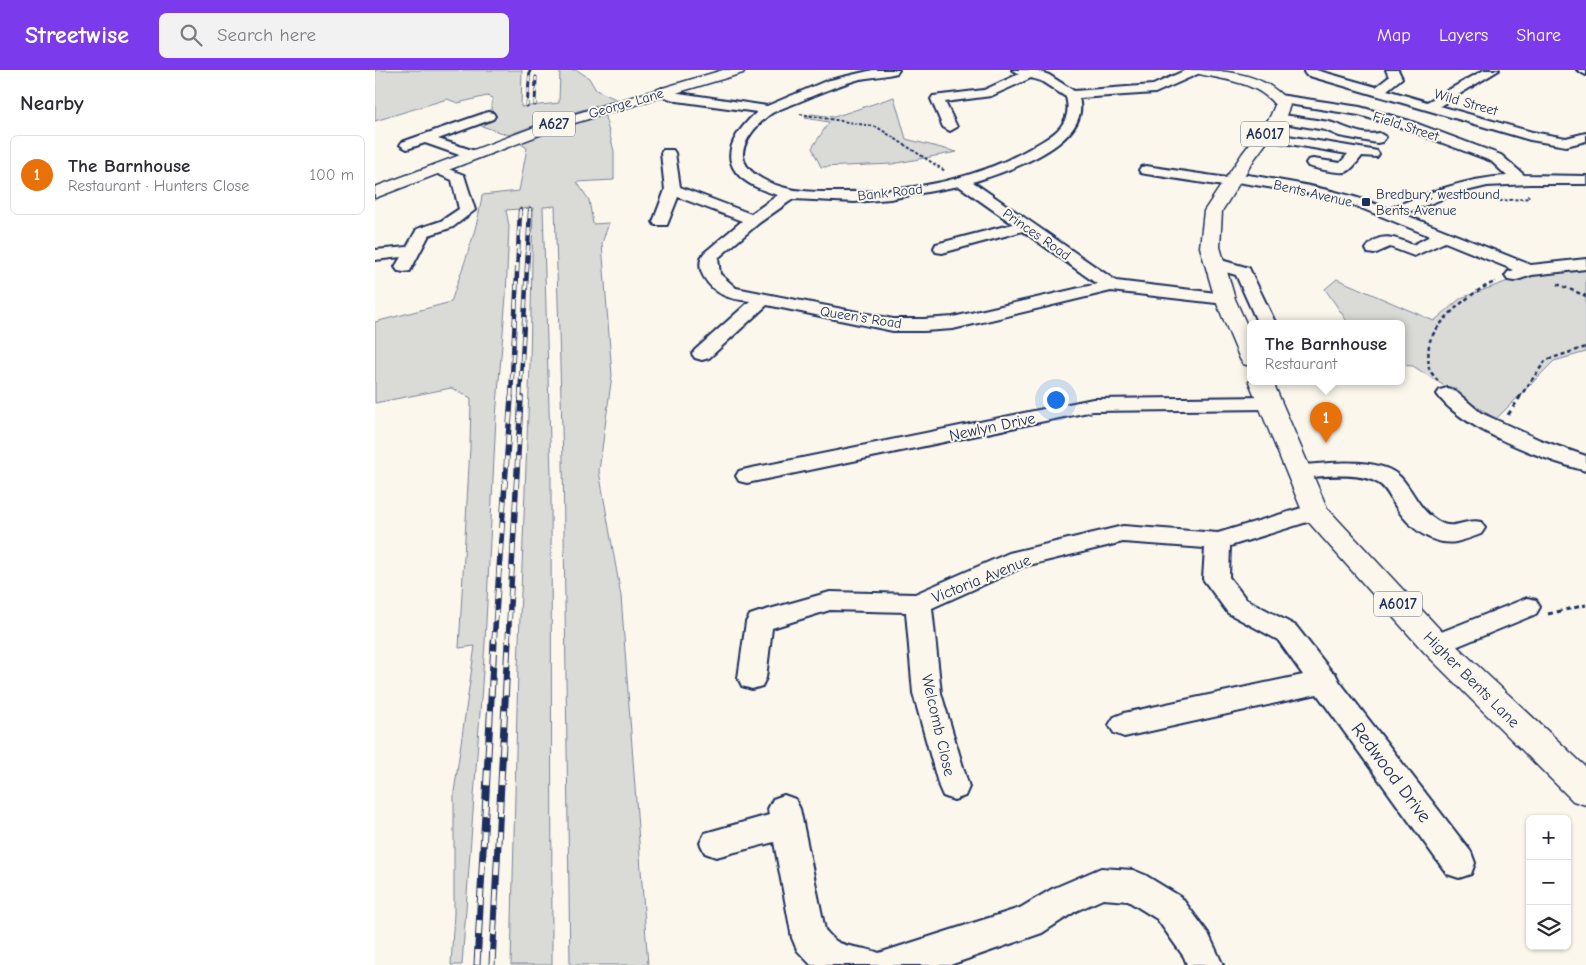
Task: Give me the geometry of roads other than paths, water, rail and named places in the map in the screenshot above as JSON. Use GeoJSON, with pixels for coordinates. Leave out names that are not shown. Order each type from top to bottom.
{"type":"FeatureCollection","features":[{"type":"Feature","properties":{"kind":"main road","name":"George Lane"},"geometry":{"type":"LineString","coordinates":[[375,193],[553,125],[738,70]]}},
{"type":"Feature","properties":{"kind":"main road"},"geometry":{"type":"LineString","coordinates":[[1200,70],[1237,78],[1279,92]]}},
{"type":"Feature","properties":{"kind":"main road","name":"A6017"},"geometry":{"type":"LineString","coordinates":[[1247,349],[1225,299],[1210,247],[1213,211],[1232,180],[1264,136],[1285,119],[1279,92]]}},
{"type":"Feature","properties":{"kind":"main road","name":"Higher Bents Lane"},"geometry":{"type":"LineString","coordinates":[[1265,392],[1315,512],[1435,645],[1586,790]]}},
{"type":"Feature","properties":{"kind":"street"},"geometry":{"type":"LineString","coordinates":[[662,92],[677,97],[769,110],[830,84],[893,70]]}},
{"type":"Feature","properties":{"kind":"street"},"geometry":{"type":"LineString","coordinates":[[1018,70],[1045,78],[1072,95],[1155,89],[1195,70]]}},
{"type":"Feature","properties":{"kind":"street"},"geometry":{"type":"LineString","coordinates":[[1377,92],[1396,78],[1392,70]]}},
{"type":"Feature","properties":{"kind":"street"},"geometry":{"type":"LineString","coordinates":[[1428,107],[1493,70]]}},
{"type":"Feature","properties":{"kind":"street"},"geometry":{"type":"LineString","coordinates":[[950,127],[937,99],[987,93],[1031,73]]}},
{"type":"Feature","properties":{"kind":"street","name":"Wild Street"},"geometry":{"type":"LineString","coordinates":[[1308,74],[1552,141],[1566,142],[1586,137]]}},
{"type":"Feature","properties":{"kind":"street","name":"Field Street"},"geometry":{"type":"LineString","coordinates":[[1279,92],[1305,102],[1360,111],[1405,124],[1496,158],[1521,180]]}},
{"type":"Feature","properties":{"kind":"street","name":"Bank Road"},"geometry":{"type":"LineString","coordinates":[[769,110],[750,125],[742,139],[736,155],[742,171],[761,184],[790,194],[830,197],[878,195],[963,182],[1033,154],[1053,141],[1069,126],[1075,110],[1072,95]]}},
{"type":"Feature","properties":{"kind":"street"},"geometry":{"type":"LineString","coordinates":[[1285,119],[1305,102]]}},
{"type":"Feature","properties":{"kind":"street"},"geometry":{"type":"LineString","coordinates":[[407,145],[488,116]]}},
{"type":"Feature","properties":{"kind":"street"},"geometry":{"type":"LineString","coordinates":[[1285,119],[1328,126],[1343,133],[1377,140],[1379,137]]}},
{"type":"Feature","properties":{"kind":"street"},"geometry":{"type":"LineString","coordinates":[[1264,136],[1365,153],[1343,168],[1313,163]]}},
{"type":"Feature","properties":{"kind":"street"},"geometry":{"type":"LineString","coordinates":[[425,139],[473,155]]}},
{"type":"Feature","properties":{"kind":"street"},"geometry":{"type":"LineString","coordinates":[[661,222],[673,190],[668,153]]}},
{"type":"Feature","properties":{"kind":"street"},"geometry":{"type":"LineString","coordinates":[[404,266],[423,232],[447,224],[467,210],[459,178],[438,169]]}},
{"type":"Feature","properties":{"kind":"street","name":"Bents Avenue"},"geometry":{"type":"LineString","coordinates":[[1146,170],[1333,195],[1390,214],[1529,270]]}},
{"type":"Feature","properties":{"kind":"street"},"geometry":{"type":"LineString","coordinates":[[1390,214],[1475,184],[1521,180],[1586,180]]}},
{"type":"Feature","properties":{"kind":"street","name":"Princes Road"},"geometry":{"type":"LineString","coordinates":[[963,182],[1027,225],[1111,286]]}},
{"type":"Feature","properties":{"kind":"street"},"geometry":{"type":"LineString","coordinates":[[673,190],[753,220]]}},
{"type":"Feature","properties":{"kind":"street","name":"Queen's Road"},"geometry":{"type":"LineString","coordinates":[[790,194],[753,220],[710,257],[710,275],[715,283],[730,292],[893,325],[953,323],[1111,286],[1225,299]]}},
{"type":"Feature","properties":{"kind":"street"},"geometry":{"type":"LineString","coordinates":[[942,248],[1027,225]]}},
{"type":"Feature","properties":{"kind":"street"},"geometry":{"type":"LineString","coordinates":[[1374,249],[1389,241],[1414,251],[1444,236]]}},
{"type":"Feature","properties":{"kind":"street"},"geometry":{"type":"LineString","coordinates":[[375,255],[412,251]]}},
{"type":"Feature","properties":{"kind":"street"},"geometry":{"type":"LineString","coordinates":[[1215,263],[1243,272],[1265,320]]}},
{"type":"Feature","properties":{"kind":"street"},"geometry":{"type":"LineString","coordinates":[[1511,277],[1529,270],[1586,264]]}},
{"type":"Feature","properties":{"kind":"street"},"geometry":{"type":"LineString","coordinates":[[702,354],[763,299]]}},
{"type":"Feature","properties":{"kind":"street","name":"Newlyn Drive"},"geometry":{"type":"LineString","coordinates":[[747,476],[1093,405],[1265,392]]}},
{"type":"Feature","properties":{"kind":"street"},"geometry":{"type":"LineString","coordinates":[[1447,394],[1474,417],[1532,445],[1586,464]]}},
{"type":"Feature","properties":{"kind":"street"},"geometry":{"type":"LineString","coordinates":[[1298,471],[1356,470],[1383,476],[1397,485],[1405,504],[1423,523],[1438,532],[1453,534],[1473,528]]}},
{"type":"Feature","properties":{"kind":"street","name":"Victoria Avenue"},"geometry":{"type":"LineString","coordinates":[[752,678],[759,622],[830,601],[918,604],[1018,559],[1123,534],[1218,541],[1315,512]]}},
{"type":"Feature","properties":{"kind":"street","name":"Redwood Drive"},"geometry":{"type":"LineString","coordinates":[[1218,541],[1216,579],[1237,606],[1287,633],[1325,681],[1459,863]]}},
{"type":"Feature","properties":{"kind":"street","name":"Welcomb Close"},"geometry":{"type":"LineString","coordinates":[[918,604],[927,693],[954,787]]}},
{"type":"Feature","properties":{"kind":"street"},"geometry":{"type":"LineString","coordinates":[[1435,645],[1527,607]]}},
{"type":"Feature","properties":{"kind":"street"},"geometry":{"type":"LineString","coordinates":[[1124,725],[1325,681]]}},
{"type":"Feature","properties":{"kind":"street"},"geometry":{"type":"LineString","coordinates":[[716,843],[786,816],[809,938],[826,956],[852,964],[866,965]]}},
{"type":"Feature","properties":{"kind":"street"},"geometry":{"type":"LineString","coordinates":[[891,965],[974,941],[1030,920],[1064,900],[1101,883],[1133,886],[1169,908],[1196,945],[1205,965]]}},
{"type":"Feature","properties":{"kind":"railway"},"geometry":{"type":"LineString","coordinates":[[527,106],[530,70]]}},
{"type":"Feature","properties":{"kind":"railway"},"geometry":{"type":"LineString","coordinates":[[535,105],[536,77]]}},
{"type":"Feature","properties":{"kind":"railway"},"geometry":{"type":"LineString","coordinates":[[511,398],[520,211]]}},
{"type":"Feature","properties":{"kind":"railway"},"geometry":{"type":"LineString","coordinates":[[520,398],[530,211]]}},
{"type":"Feature","properties":{"kind":"railway"},"geometry":{"type":"LineString","coordinates":[[494,643],[511,397]]}},
{"type":"Feature","properties":{"kind":"railway"},"geometry":{"type":"LineString","coordinates":[[508,643],[521,397]]}},
{"type":"Feature","properties":{"kind":"railway"},"geometry":{"type":"LineString","coordinates":[[477,965],[494,642]]}},
{"type":"Feature","properties":{"kind":"railway"},"geometry":{"type":"LineString","coordinates":[[492,965],[508,642]]}},
{"type":"Feature","properties":{"kind":"place","name":"Bredbury, westbound Bents Avenue"},"geometry":{"type":"Point","coordinates":[1366,202]}},
{"type":"Feature","properties":{"kind":"place","name":"The Barnhouse"},"geometry":{"type":"Point","coordinates":[1326,443]}}]}
